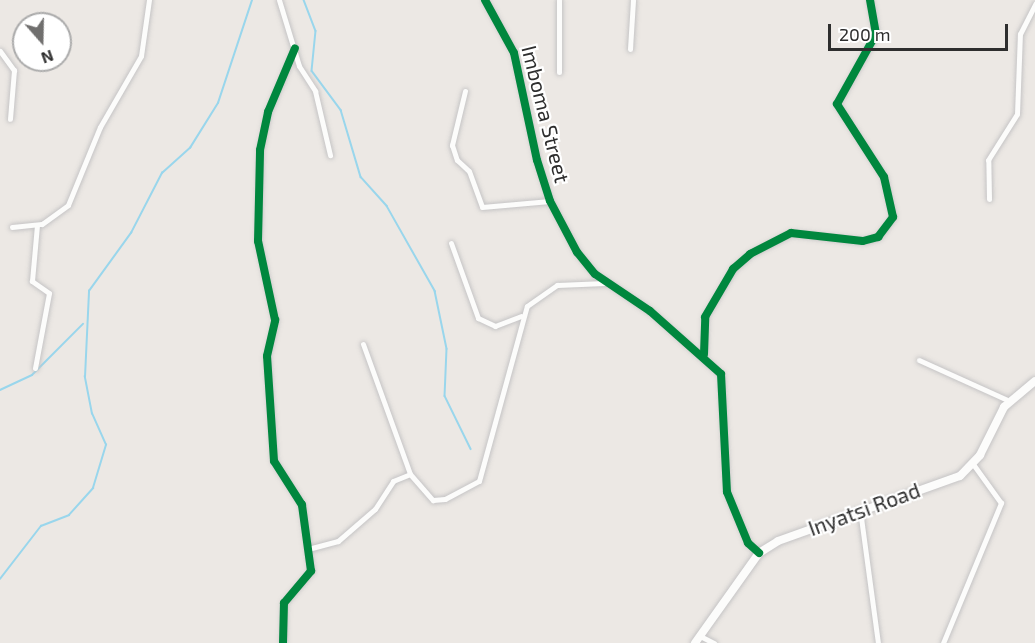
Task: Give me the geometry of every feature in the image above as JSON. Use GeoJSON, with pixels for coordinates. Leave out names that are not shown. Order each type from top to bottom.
{"type":"FeatureCollection","features":[{"type":"Feature","properties":{"kind":"street"},"geometry":{"type":"LineString","coordinates":[[12,227],[37,225],[68,205],[100,127],[141,56],[149,0]]}},
{"type":"Feature","properties":{"kind":"street"},"geometry":{"type":"LineString","coordinates":[[279,0],[295,48],[315,91],[330,155]]}},
{"type":"Feature","properties":{"kind":"street","name":"Imboma Street"},"geometry":{"type":"LineString","coordinates":[[484,0],[514,53],[550,201],[585,265],[606,283],[704,354],[724,384],[722,462],[727,492],[748,543],[759,553]]}},
{"type":"Feature","properties":{"kind":"street"},"geometry":{"type":"LineString","coordinates":[[559,0],[559,72]]}},
{"type":"Feature","properties":{"kind":"street"},"geometry":{"type":"LineString","coordinates":[[630,49],[633,0]]}},
{"type":"Feature","properties":{"kind":"street"},"geometry":{"type":"LineString","coordinates":[[704,354],[705,317],[733,269],[750,254],[791,233],[870,239],[893,217],[884,177],[837,104],[876,34],[870,0]]}},
{"type":"Feature","properties":{"kind":"street"},"geometry":{"type":"LineString","coordinates":[[989,199],[988,160],[1017,114],[1020,34],[1035,4]]}},
{"type":"Feature","properties":{"kind":"street"},"geometry":{"type":"LineString","coordinates":[[283,643],[284,603],[307,581],[308,549],[302,505],[274,461],[267,356],[275,320],[258,241],[260,150],[268,112],[295,48]]}},
{"type":"Feature","properties":{"kind":"street"},"geometry":{"type":"LineString","coordinates":[[0,51],[14,70],[10,119]]}},
{"type":"Feature","properties":{"kind":"street"},"geometry":{"type":"LineString","coordinates":[[465,91],[452,145],[457,160],[470,171],[482,207],[550,201]]}},
{"type":"Feature","properties":{"kind":"street"},"geometry":{"type":"LineString","coordinates":[[35,368],[49,293],[32,281],[37,225]]}},
{"type":"Feature","properties":{"kind":"street"},"geometry":{"type":"LineString","coordinates":[[451,243],[478,318],[495,326],[521,316],[548,289],[606,283]]}},
{"type":"Feature","properties":{"kind":"street"},"geometry":{"type":"LineString","coordinates":[[363,344],[410,474],[433,500],[474,487],[521,316]]}},
{"type":"Feature","properties":{"kind":"street"},"geometry":{"type":"LineString","coordinates":[[920,360],[1010,401]]}},
{"type":"Feature","properties":{"kind":"street","name":"Inyatsi Road"},"geometry":{"type":"LineString","coordinates":[[759,553],[860,510],[960,476],[973,464],[1010,401],[1035,381]]}},
{"type":"Feature","properties":{"kind":"street"},"geometry":{"type":"LineString","coordinates":[[943,643],[1000,503],[973,464]]}},
{"type":"Feature","properties":{"kind":"street"},"geometry":{"type":"LineString","coordinates":[[308,549],[338,541],[375,509],[393,481],[410,474]]}},
{"type":"Feature","properties":{"kind":"street"},"geometry":{"type":"LineString","coordinates":[[860,510],[878,643]]}},
{"type":"Feature","properties":{"kind":"street"},"geometry":{"type":"LineString","coordinates":[[714,643],[698,639],[759,553]]}},
{"type":"Feature","properties":{"kind":"waterway"},"geometry":{"type":"LineString","coordinates":[[0,579],[41,526],[69,515],[93,488],[106,445],[92,414],[85,377],[89,291],[131,233],[162,173],[190,148],[218,103],[252,0]]}},
{"type":"Feature","properties":{"kind":"waterway"},"geometry":{"type":"LineString","coordinates":[[304,0],[316,31],[312,71],[341,110],[361,177],[387,206],[435,291],[447,349],[445,396],[471,449]]}},
{"type":"Feature","properties":{"kind":"waterway"},"geometry":{"type":"LineString","coordinates":[[0,390],[32,375],[83,324]]}},
{"type":"Feature","properties":{"kind":"cycle path"},"geometry":{"type":"LineString","coordinates":[[485,0],[514,53],[537,160],[550,201],[577,252],[595,274],[650,311],[721,374],[727,492],[748,543],[759,553]]}},
{"type":"Feature","properties":{"kind":"cycle path"},"geometry":{"type":"LineString","coordinates":[[704,354],[705,317],[733,269],[750,254],[791,233],[863,241],[878,237],[893,217],[884,177],[837,104],[876,34],[870,0]]}},
{"type":"Feature","properties":{"kind":"cycle path"},"geometry":{"type":"LineString","coordinates":[[283,643],[284,603],[311,571],[302,505],[274,461],[267,356],[275,320],[258,241],[260,150],[268,112],[295,48]]}}]}
